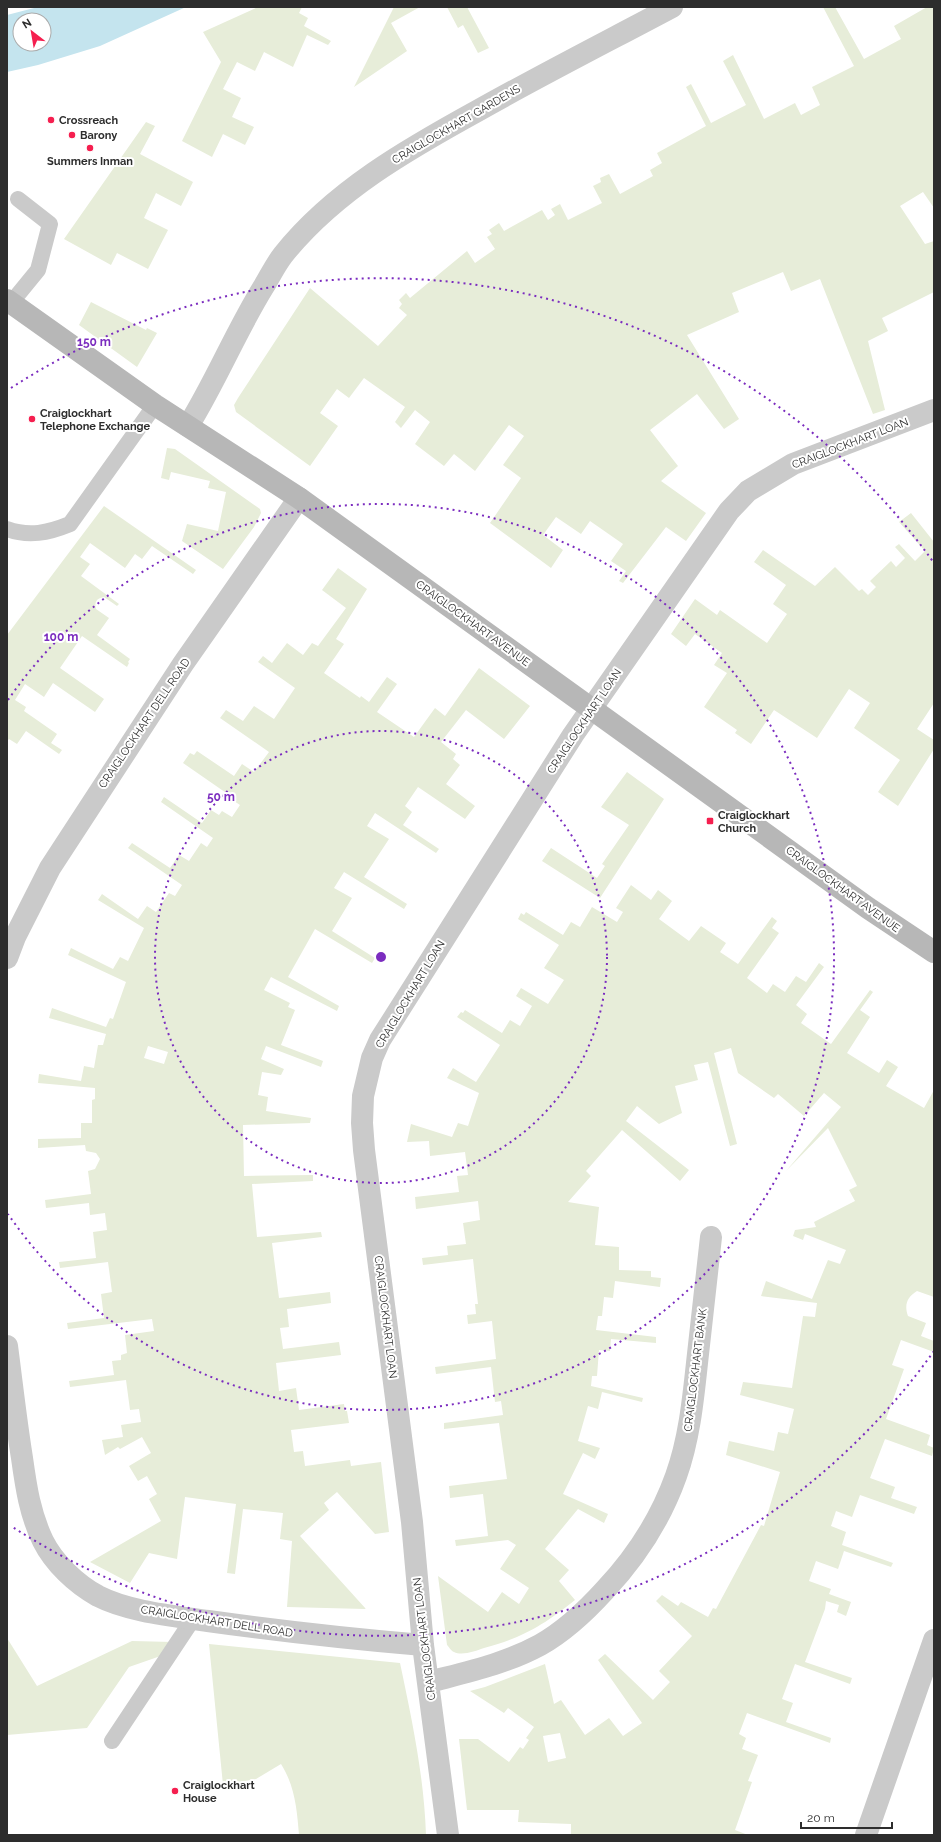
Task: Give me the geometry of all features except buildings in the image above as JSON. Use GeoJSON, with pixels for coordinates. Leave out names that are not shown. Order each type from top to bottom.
{"type":"FeatureCollection","features":[{"type":"Feature","properties":{"kind":"street","name":"CRAIGLOCKHART GARDENS"},"geometry":{"type":"LineString","coordinates":[[188,426],[205,399],[244,317],[282,256],[304,232],[330,208],[369,176],[407,150],[512,91],[672,7]]}},
{"type":"Feature","properties":{"kind":"street","name":"CRAIGLOCKHART AVENUE"},"geometry":{"type":"LineString","coordinates":[[9,301],[155,405],[299,498],[868,908],[934,952]]}},
{"type":"Feature","properties":{"kind":"street","name":"CRAIGLOCKHART LOAN"},"geometry":{"type":"LineString","coordinates":[[448,1835],[423,1645],[412,1522],[364,1150],[362,1123],[363,1096],[372,1058],[380,1040],[569,742],[729,511],[748,491],[793,464],[934,410]]}},
{"type":"Feature","properties":{"kind":"street","name":"CRAIGLOCKHART DELL ROAD"},"geometry":{"type":"LineString","coordinates":[[7,958],[18,931],[50,868],[183,664],[299,498]]}},
{"type":"Feature","properties":{"kind":"street","name":"CRAIGLOCKHART BANK"},"geometry":{"type":"LineString","coordinates":[[429,1682],[503,1662],[541,1645],[556,1635],[592,1604],[629,1562],[642,1542],[669,1494],[676,1476],[690,1419],[711,1237]]}},
{"type":"Feature","properties":{"kind":"street","name":"CRAIGLOCKHART DELL ROAD"},"geometry":{"type":"LineString","coordinates":[[7,1346],[28,1499],[33,1519],[44,1542],[56,1560],[77,1582],[98,1596],[136,1608],[302,1634],[423,1645]]}},
{"type":"Feature","properties":{"kind":"street"},"geometry":{"type":"LineString","coordinates":[[866,1835],[934,1640]]}},
{"type":"Feature","properties":{"kind":"lane"},"geometry":{"type":"LineString","coordinates":[[9,301],[38,270],[50,224],[18,199]]}},
{"type":"Feature","properties":{"kind":"lane"},"geometry":{"type":"LineString","coordinates":[[7,529],[23,534],[37,534],[55,530],[70,524],[155,405]]}},
{"type":"Feature","properties":{"kind":"lane"},"geometry":{"type":"LineString","coordinates":[[112,1741],[193,1618]]}},
{"type":"Feature","properties":{"kind":"green space"},"geometry":{"type":"Polygon","coordinates":[[[258,7],[302,7],[299,13],[308,18],[304,26],[331,41],[328,45],[307,35],[293,67],[264,52],[255,71],[237,62],[223,89],[241,98],[232,117],[254,127],[245,145],[223,134],[212,157],[182,141],[221,62],[203,32],[258,7]]]}},
{"type":"Feature","properties":{"kind":"green space"},"geometry":{"type":"Polygon","coordinates":[[[394,7],[420,7],[391,23],[407,51],[354,87],[394,7]]]}},
{"type":"Feature","properties":{"kind":"green space"},"geometry":{"type":"Polygon","coordinates":[[[447,7],[467,7],[489,48],[478,53],[463,25],[458,28],[447,7]]]}},
{"type":"Feature","properties":{"kind":"green space"},"geometry":{"type":"Polygon","coordinates":[[[823,7],[835,7],[864,59],[901,39],[894,26],[927,7],[934,7],[934,208],[923,192],[900,206],[925,244],[934,241],[934,292],[882,318],[888,331],[868,341],[885,410],[873,414],[820,279],[791,291],[783,272],[732,293],[739,312],[687,335],[739,419],[724,429],[697,394],[650,430],[678,466],[661,481],[706,513],[686,541],[666,527],[623,583],[619,581],[626,571],[611,561],[623,544],[590,521],[581,534],[556,517],[543,535],[563,550],[551,568],[490,523],[521,478],[503,465],[524,436],[509,425],[475,471],[454,454],[444,466],[415,444],[430,422],[415,410],[401,428],[395,422],[405,407],[364,378],[349,398],[337,389],[320,413],[338,426],[310,466],[236,412],[234,405],[238,398],[310,288],[378,346],[407,315],[399,308],[402,304],[399,300],[406,293],[410,298],[467,251],[475,263],[495,249],[487,237],[492,234],[489,230],[499,223],[504,231],[542,210],[548,220],[555,215],[551,209],[560,204],[568,220],[602,203],[593,186],[601,182],[600,178],[609,174],[620,194],[653,176],[650,170],[662,163],[657,153],[706,126],[686,87],[691,84],[711,123],[746,105],[723,61],[733,55],[764,119],[795,103],[801,115],[820,105],[812,87],[854,66],[823,7]]]}},
{"type":"Feature","properties":{"kind":"green space"},"geometry":{"type":"Polygon","coordinates":[[[146,122],[155,126],[140,154],[193,182],[181,206],[156,193],[144,218],[168,230],[148,269],[117,253],[111,265],[64,239],[146,122]]]}},
{"type":"Feature","properties":{"kind":"green space"},"geometry":{"type":"Polygon","coordinates":[[[91,302],[146,330],[147,328],[157,333],[137,367],[79,325],[91,302]]]}},
{"type":"Feature","properties":{"kind":"green space"},"geometry":{"type":"Polygon","coordinates":[[[167,448],[175,449],[260,509],[261,513],[254,527],[223,569],[182,541],[187,524],[218,531],[226,492],[208,488],[210,481],[171,472],[169,480],[161,478],[167,448]]]}},
{"type":"Feature","properties":{"kind":"green space"},"geometry":{"type":"Polygon","coordinates":[[[104,506],[196,570],[193,574],[152,546],[142,559],[135,554],[125,568],[90,543],[80,557],[90,564],[81,576],[119,604],[117,606],[104,597],[97,601],[95,604],[96,609],[109,618],[97,635],[130,659],[128,662],[129,663],[127,667],[82,636],[60,668],[104,699],[95,712],[53,683],[44,697],[25,684],[15,700],[26,707],[24,711],[57,734],[51,743],[62,750],[59,754],[26,731],[17,744],[9,739],[7,741],[7,635],[104,506]]]}},
{"type":"Feature","properties":{"kind":"green space"},"geometry":{"type":"Polygon","coordinates":[[[911,513],[934,542],[934,703],[917,729],[934,740],[934,749],[898,806],[878,792],[900,760],[854,728],[870,703],[849,689],[817,738],[774,710],[751,744],[735,733],[737,730],[704,707],[727,673],[714,665],[722,653],[695,634],[686,646],[671,634],[695,599],[717,615],[720,610],[767,643],[787,614],[773,604],[786,585],[754,562],[763,550],[815,586],[835,567],[859,591],[862,589],[868,595],[876,587],[870,581],[891,561],[896,567],[905,558],[895,547],[899,544],[915,561],[925,551],[899,522],[911,513]]]}},
{"type":"Feature","properties":{"kind":"green space"},"geometry":{"type":"Polygon","coordinates":[[[338,568],[367,589],[336,639],[344,644],[324,673],[360,698],[361,696],[369,702],[387,677],[397,684],[377,712],[414,737],[435,708],[445,716],[479,668],[530,706],[504,739],[466,710],[441,742],[456,754],[453,759],[460,765],[446,784],[475,806],[465,819],[418,787],[405,806],[412,812],[403,825],[439,849],[436,853],[375,813],[367,826],[389,839],[364,877],[407,904],[404,909],[344,872],[334,888],[352,898],[332,931],[375,958],[372,963],[315,929],[288,977],[339,1006],[337,1011],[271,977],[264,990],[290,1003],[288,1007],[295,1010],[281,1045],[323,1061],[321,1067],[266,1046],[261,1059],[284,1069],[281,1075],[262,1072],[258,1095],[268,1097],[266,1111],[311,1118],[310,1123],[243,1125],[244,1176],[313,1175],[313,1181],[252,1184],[257,1237],[321,1232],[322,1237],[272,1243],[279,1298],[330,1292],[331,1303],[287,1309],[289,1327],[280,1328],[283,1349],[339,1342],[341,1355],[276,1363],[279,1391],[296,1388],[299,1410],[344,1404],[349,1423],[291,1430],[294,1452],[303,1451],[305,1466],[350,1460],[351,1466],[381,1462],[389,1532],[375,1534],[337,1492],[324,1503],[329,1510],[300,1536],[366,1609],[287,1607],[292,1541],[280,1539],[283,1513],[243,1509],[235,1574],[227,1573],[236,1504],[185,1497],[177,1559],[149,1553],[130,1583],[90,1562],[161,1521],[149,1499],[157,1494],[147,1476],[138,1481],[129,1466],[151,1453],[142,1437],[120,1449],[118,1447],[105,1455],[102,1440],[123,1437],[121,1425],[141,1422],[139,1409],[130,1410],[126,1380],[70,1387],[69,1381],[114,1375],[112,1361],[121,1360],[121,1355],[127,1353],[125,1335],[154,1331],[152,1319],[68,1329],[67,1323],[104,1318],[101,1294],[112,1292],[108,1262],[60,1268],[59,1262],[96,1258],[93,1232],[107,1230],[105,1213],[90,1215],[89,1203],[46,1208],[45,1200],[91,1194],[88,1171],[95,1169],[100,1159],[96,1153],[86,1151],[85,1145],[38,1148],[38,1139],[81,1138],[81,1123],[92,1123],[92,1100],[95,1099],[95,1088],[38,1083],[39,1074],[81,1081],[84,1066],[94,1068],[98,1045],[103,1045],[106,1034],[49,1018],[52,1008],[106,1027],[110,1018],[113,1019],[126,982],[68,955],[71,948],[113,969],[120,957],[128,961],[144,928],[98,900],[102,894],[138,919],[147,906],[156,912],[169,893],[175,896],[182,885],[128,848],[132,843],[170,868],[179,855],[189,861],[201,843],[207,847],[213,838],[161,802],[164,797],[202,823],[211,810],[219,815],[222,811],[232,817],[240,805],[231,799],[232,797],[183,763],[190,753],[194,755],[197,751],[234,776],[242,764],[254,772],[269,752],[220,718],[226,710],[243,721],[254,706],[274,719],[295,688],[258,662],[263,656],[272,663],[287,643],[303,655],[312,643],[318,646],[346,608],[322,590],[338,568]],[[148,1046],[144,1058],[164,1064],[168,1052],[148,1046]]]}},
{"type":"Feature","properties":{"kind":"green space"},"geometry":{"type":"Polygon","coordinates":[[[627,772],[664,799],[600,898],[542,861],[551,848],[597,878],[605,866],[602,864],[629,825],[601,807],[627,772]]]}},
{"type":"Feature","properties":{"kind":"green space"},"geometry":{"type":"Polygon","coordinates":[[[631,885],[651,900],[658,890],[672,901],[659,919],[689,941],[701,926],[726,943],[720,952],[738,964],[772,917],[777,921],[772,928],[779,933],[747,978],[767,993],[773,984],[785,992],[796,976],[806,982],[819,963],[824,967],[796,1005],[807,1014],[801,1023],[831,1044],[870,990],[873,992],[860,1010],[870,1017],[847,1053],[879,1073],[887,1060],[898,1067],[886,1086],[924,1108],[934,1090],[934,1297],[917,1291],[907,1302],[906,1308],[908,1316],[926,1323],[921,1336],[934,1341],[934,1352],[901,1340],[892,1365],[904,1369],[886,1419],[930,1435],[927,1445],[934,1448],[932,1456],[885,1439],[870,1478],[895,1487],[891,1498],[917,1507],[914,1514],[860,1495],[852,1517],[836,1511],[831,1526],[846,1532],[842,1545],[893,1563],[891,1567],[844,1551],[838,1569],[816,1561],[809,1581],[831,1589],[829,1594],[851,1602],[846,1616],[837,1612],[839,1605],[826,1601],[825,1609],[805,1662],[852,1678],[850,1684],[795,1664],[782,1699],[793,1703],[786,1722],[831,1738],[830,1743],[747,1713],[739,1734],[746,1738],[742,1749],[758,1755],[748,1781],[752,1782],[735,1830],[748,1835],[571,1835],[571,1824],[518,1822],[519,1810],[467,1810],[459,1739],[478,1739],[509,1762],[520,1747],[523,1749],[529,1740],[526,1738],[534,1727],[508,1708],[504,1713],[470,1691],[485,1687],[545,1664],[554,1704],[561,1700],[585,1735],[609,1718],[623,1736],[642,1723],[598,1660],[605,1654],[653,1700],[670,1682],[659,1671],[692,1636],[656,1601],[662,1595],[678,1606],[681,1602],[708,1617],[713,1608],[716,1609],[761,1525],[764,1526],[780,1472],[726,1455],[729,1441],[774,1451],[778,1432],[788,1434],[794,1409],[740,1395],[743,1382],[792,1388],[803,1316],[815,1317],[817,1303],[761,1296],[766,1281],[812,1299],[828,1260],[840,1264],[846,1250],[805,1234],[803,1240],[793,1236],[795,1230],[816,1227],[814,1222],[855,1201],[849,1190],[857,1186],[828,1128],[786,1171],[841,1107],[824,1093],[804,1116],[778,1094],[774,1098],[738,1073],[731,1048],[714,1053],[737,1144],[730,1146],[708,1062],[694,1065],[698,1080],[675,1086],[682,1113],[659,1124],[637,1106],[626,1121],[689,1170],[680,1181],[622,1130],[586,1171],[591,1176],[568,1202],[599,1207],[595,1245],[619,1247],[619,1270],[651,1271],[651,1277],[661,1278],[660,1287],[615,1281],[613,1298],[604,1297],[602,1316],[598,1316],[596,1330],[656,1337],[656,1343],[611,1339],[610,1351],[599,1350],[597,1376],[592,1376],[591,1386],[643,1398],[642,1402],[602,1392],[598,1409],[588,1406],[578,1441],[600,1448],[595,1459],[583,1453],[563,1494],[608,1514],[604,1523],[578,1509],[545,1549],[569,1570],[559,1581],[575,1600],[542,1624],[510,1640],[469,1653],[457,1653],[452,1651],[447,1645],[438,1576],[488,1612],[502,1592],[519,1604],[529,1588],[500,1569],[516,1545],[508,1540],[456,1546],[455,1540],[488,1536],[483,1494],[450,1498],[449,1486],[507,1479],[499,1423],[444,1429],[444,1423],[503,1415],[501,1401],[495,1402],[491,1367],[436,1374],[435,1367],[496,1359],[492,1321],[468,1324],[467,1315],[476,1314],[475,1304],[478,1304],[473,1259],[423,1265],[422,1258],[448,1255],[447,1246],[466,1244],[463,1223],[480,1220],[478,1201],[416,1209],[415,1197],[459,1192],[457,1176],[468,1175],[465,1152],[430,1156],[429,1141],[407,1142],[411,1124],[452,1137],[458,1123],[468,1126],[479,1093],[447,1078],[453,1068],[476,1082],[500,1045],[457,1017],[461,1012],[463,1013],[465,1010],[502,1033],[510,1020],[520,1026],[532,1006],[516,996],[521,988],[548,1004],[564,980],[544,968],[559,945],[518,919],[521,913],[524,915],[526,912],[563,935],[571,922],[580,927],[592,907],[617,922],[623,912],[616,908],[631,885]],[[560,1733],[543,1736],[548,1762],[566,1758],[560,1733]]]}},
{"type":"Feature","properties":{"kind":"green space"},"geometry":{"type":"Polygon","coordinates":[[[7,1638],[37,1686],[132,1641],[173,1642],[172,1652],[129,1667],[87,1728],[7,1735],[7,1638]]]}},
{"type":"Feature","properties":{"kind":"green space"},"geometry":{"type":"Polygon","coordinates":[[[209,1644],[400,1663],[420,1770],[426,1835],[299,1835],[296,1807],[292,1790],[286,1772],[281,1764],[256,1779],[223,1785],[209,1644]]]}},
{"type":"Feature","properties":{"kind":"water"},"geometry":{"type":"Polygon","coordinates":[[[38,7],[186,7],[100,46],[38,65],[7,72],[7,15],[12,14],[12,52],[52,52],[52,12],[19,12],[38,7]]]}},
{"type":"Feature","properties":{"kind":"place","name":"Crossreach"},"geometry":{"type":"Point","coordinates":[51,120]}},
{"type":"Feature","properties":{"kind":"place","name":"Barony"},"geometry":{"type":"Point","coordinates":[72,135]}},
{"type":"Feature","properties":{"kind":"place","name":"Summers Inman"},"geometry":{"type":"Point","coordinates":[90,148]}},
{"type":"Feature","properties":{"kind":"place","name":"Craiglockhart Telephone Exchange"},"geometry":{"type":"Point","coordinates":[32,419]}},
{"type":"Feature","properties":{"kind":"place","name":"Craiglockhart Church"},"geometry":{"type":"Point","coordinates":[710,821]}},
{"type":"Feature","properties":{"kind":"place","name":"Craiglockhart House"},"geometry":{"type":"Point","coordinates":[175,1791]}}]}
